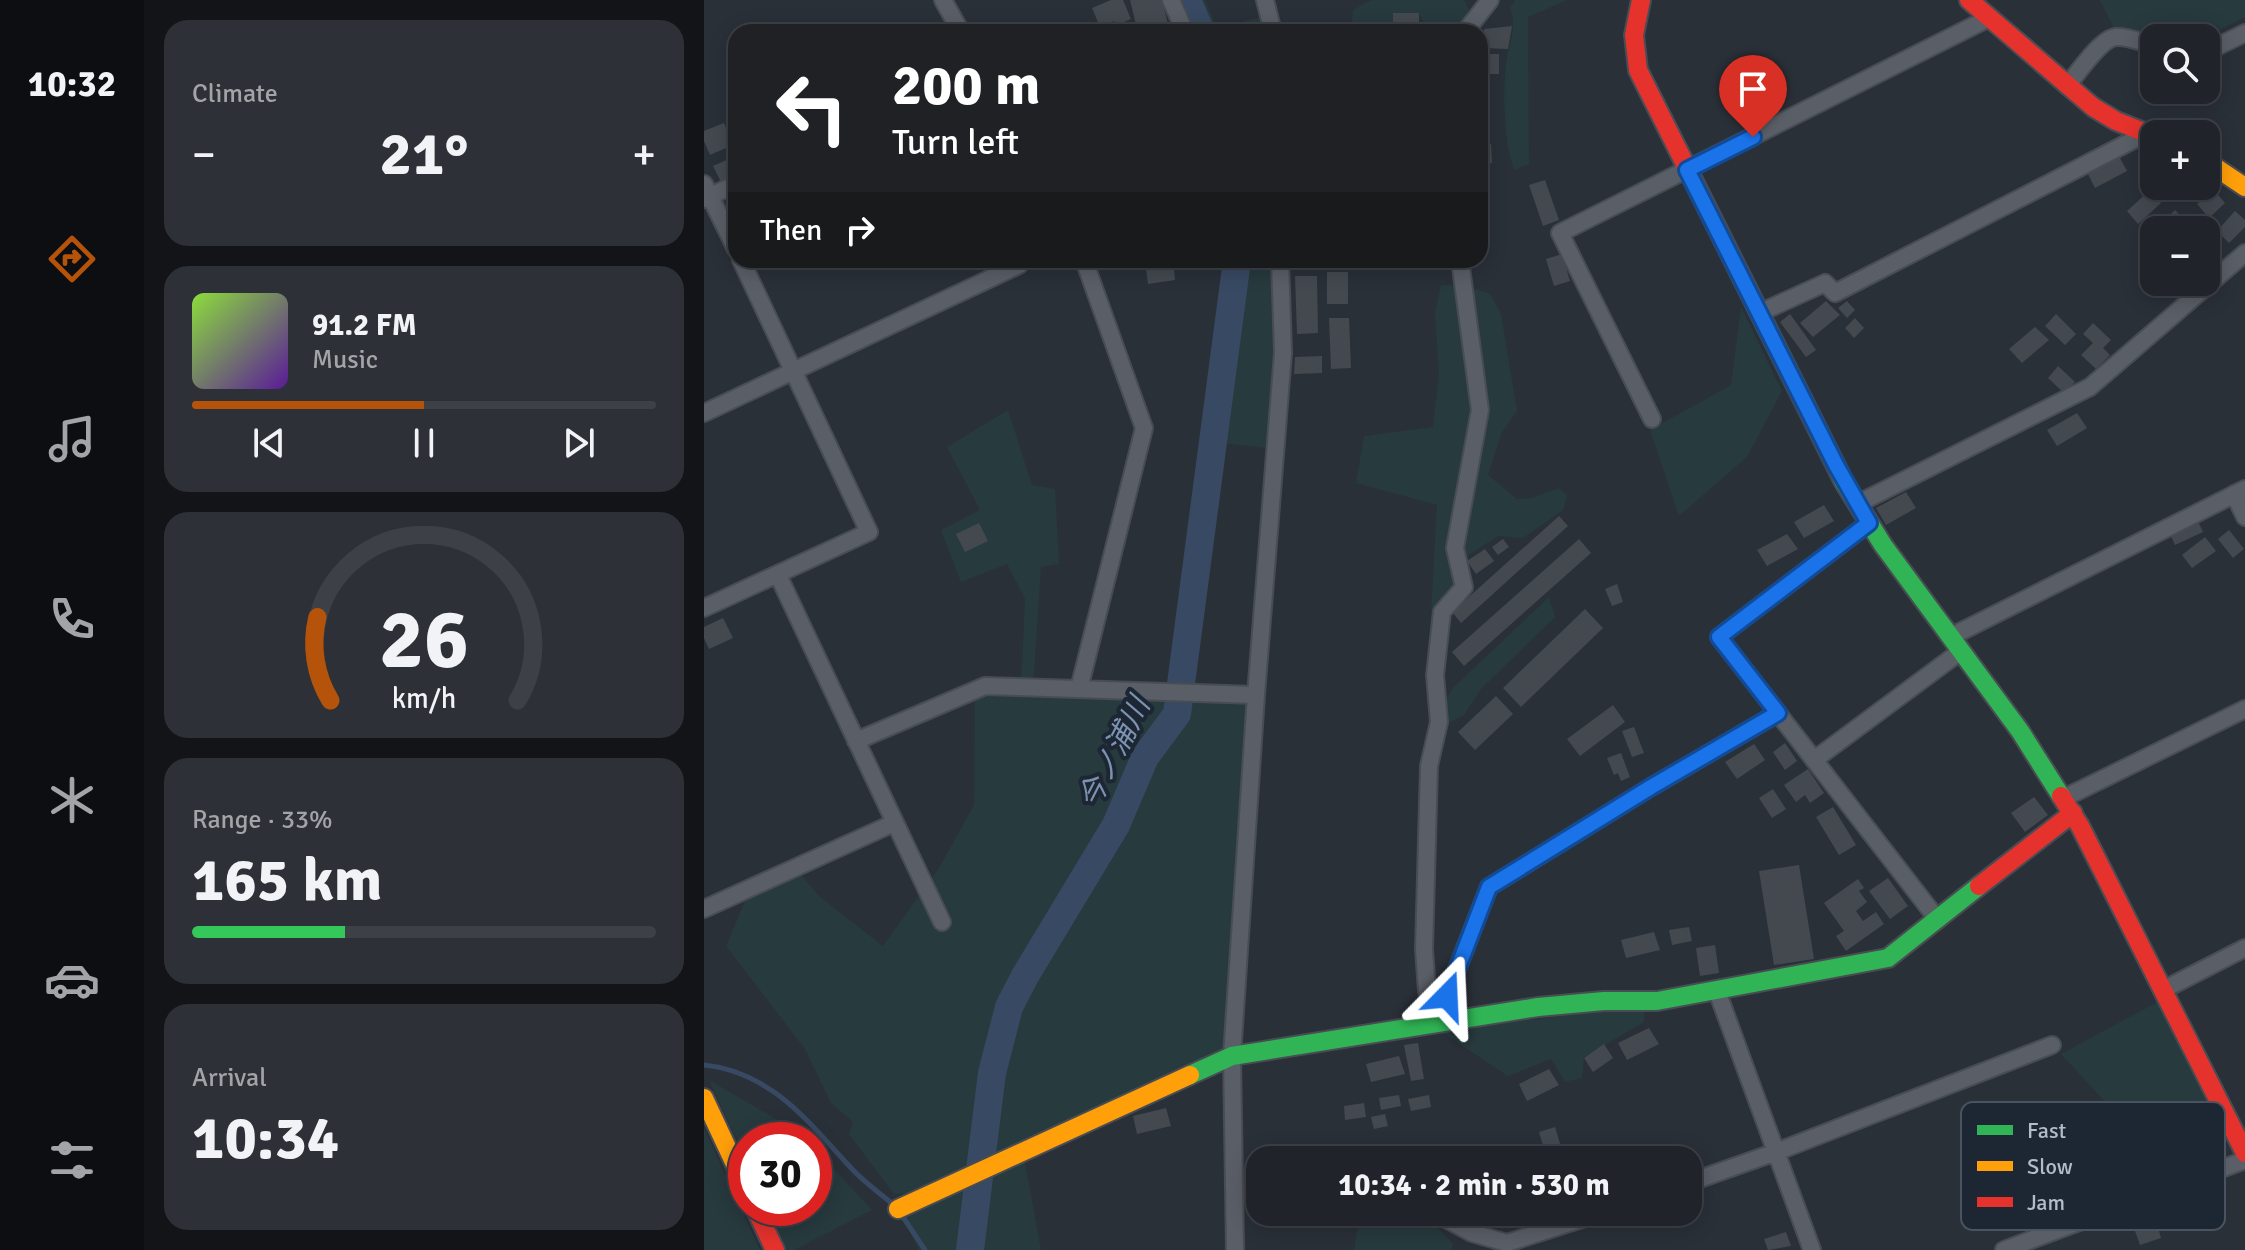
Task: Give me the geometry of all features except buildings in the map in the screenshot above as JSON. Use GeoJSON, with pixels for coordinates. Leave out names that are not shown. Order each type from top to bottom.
{"type":"FeatureCollection","features":[{"type":"Feature","properties":{"kind":"street"},"geometry":{"type":"LineString","coordinates":[[943,0],[956,24]]}},
{"type":"Feature","properties":{"kind":"street"},"geometry":{"type":"LineString","coordinates":[[1171,0],[1182,24]]}},
{"type":"Feature","properties":{"kind":"street"},"geometry":{"type":"LineString","coordinates":[[1265,0],[1271,24]]}},
{"type":"Feature","properties":{"kind":"street"},"geometry":{"type":"LineString","coordinates":[[1471,24],[1490,0]]}},
{"type":"Feature","properties":{"kind":"street"},"geometry":{"type":"LineString","coordinates":[[1641,0],[1633,50],[1638,70],[1857,504],[2020,731],[2068,806],[2219,1102]]}},
{"type":"Feature","properties":{"kind":"street"},"geometry":{"type":"LineString","coordinates":[[1969,0],[2093,107],[2140,130]]}},
{"type":"Feature","properties":{"kind":"street"},"geometry":{"type":"LineString","coordinates":[[1652,419],[1560,233],[1989,18]]}},
{"type":"Feature","properties":{"kind":"street"},"geometry":{"type":"LineString","coordinates":[[2220,45],[2245,33]]}},
{"type":"Feature","properties":{"kind":"street"},"geometry":{"type":"LineString","coordinates":[[2067,86],[2112,37],[2140,42]]}},
{"type":"Feature","properties":{"kind":"street"},"geometry":{"type":"LineString","coordinates":[[1759,313],[1825,283],[1835,293],[2140,139]]}},
{"type":"Feature","properties":{"kind":"street"},"geometry":{"type":"LineString","coordinates":[[2220,170],[2245,187]]}},
{"type":"Feature","properties":{"kind":"street"},"geometry":{"type":"LineString","coordinates":[[728,186],[706,193],[728,234]]}},
{"type":"Feature","properties":{"kind":"street"},"geometry":{"type":"LineString","coordinates":[[1857,504],[2090,387],[2245,253]]}},
{"type":"Feature","properties":{"kind":"street"},"geometry":{"type":"LineString","coordinates":[[704,608],[869,532],[745,268]]}},
{"type":"Feature","properties":{"kind":"street"},"geometry":{"type":"LineString","coordinates":[[704,413],[1013,268]]}},
{"type":"Feature","properties":{"kind":"street"},"geometry":{"type":"LineString","coordinates":[[1079,689],[1144,428],[1087,268]]}},
{"type":"Feature","properties":{"kind":"street"},"geometry":{"type":"LineString","coordinates":[[1235,1250],[1232,1056],[1283,353],[1280,268]]}},
{"type":"Feature","properties":{"kind":"street"},"geometry":{"type":"LineString","coordinates":[[1436,1023],[1427,991],[1424,949],[1429,766],[1439,722],[1435,675],[1442,612],[1464,587],[1455,548],[1480,410],[1461,268]]}},
{"type":"Feature","properties":{"kind":"street"},"geometry":{"type":"LineString","coordinates":[[1814,760],[1955,644],[2239,492],[2245,517]]}},
{"type":"Feature","properties":{"kind":"street"},"geometry":{"type":"LineString","coordinates":[[1869,523],[1719,637],[1938,920]]}},
{"type":"Feature","properties":{"kind":"street"},"geometry":{"type":"LineString","coordinates":[[778,575],[942,922]]}},
{"type":"Feature","properties":{"kind":"street"},"geometry":{"type":"LineString","coordinates":[[856,741],[985,686],[1256,695]]}},
{"type":"Feature","properties":{"kind":"street"},"geometry":{"type":"LineString","coordinates":[[898,1209],[1232,1056],[1538,1007],[1604,1001],[1657,1001],[1888,958],[1938,920],[2068,806],[2245,709]]}},
{"type":"Feature","properties":{"kind":"street"},"geometry":{"type":"LineString","coordinates":[[1436,1023],[1489,887],[1778,713]]}},
{"type":"Feature","properties":{"kind":"street"},"geometry":{"type":"LineString","coordinates":[[704,909],[894,823]]}},
{"type":"Feature","properties":{"kind":"street"},"geometry":{"type":"LineString","coordinates":[[2163,990],[2245,948]]}},
{"type":"Feature","properties":{"kind":"street"},"geometry":{"type":"LineString","coordinates":[[1717,991],[1812,1250]]}},
{"type":"Feature","properties":{"kind":"street"},"geometry":{"type":"LineString","coordinates":[[1702,1178],[2052,1045]]}},
{"type":"Feature","properties":{"kind":"street"},"geometry":{"type":"LineString","coordinates":[[704,1098],[728,1149]]}},
{"type":"Feature","properties":{"kind":"street"},"geometry":{"type":"LineString","coordinates":[[2225,1113],[2245,1153]]}},
{"type":"Feature","properties":{"kind":"street"},"geometry":{"type":"LineString","coordinates":[[2225,1167],[2245,1160]]}},
{"type":"Feature","properties":{"kind":"street"},"geometry":{"type":"LineString","coordinates":[[764,1226],[775,1250]]}},
{"type":"Feature","properties":{"kind":"street"},"geometry":{"type":"LineString","coordinates":[[1459,1226],[1507,1243],[1560,1226]]}},
{"type":"Feature","properties":{"kind":"street"},"geometry":{"type":"LineString","coordinates":[[2004,1250],[2058,1230]]}},
{"type":"Feature","properties":{"kind":"green space"},"geometry":{"type":"Polygon","coordinates":[[[1171,0],[1205,0],[1215,24],[1182,24],[1171,0]]]}},
{"type":"Feature","properties":{"kind":"green space"},"geometry":{"type":"Polygon","coordinates":[[[1372,0],[1464,0],[1469,9],[1465,24],[1424,24],[1419,13],[1393,14],[1394,24],[1352,24],[1353,10],[1372,0]]]}},
{"type":"Feature","properties":{"kind":"green space"},"geometry":{"type":"Polygon","coordinates":[[[1515,0],[1567,0],[1528,17],[1529,164],[1514,170],[1506,133],[1504,95],[1512,31],[1510,8],[1515,0]]]}},
{"type":"Feature","properties":{"kind":"green space"},"geometry":{"type":"Polygon","coordinates":[[[2100,0],[2245,0],[2245,17],[2220,30],[2220,24],[2140,24],[2140,37],[2118,36],[2100,0]]]}},
{"type":"Feature","properties":{"kind":"green space"},"geometry":{"type":"Polygon","coordinates":[[[1270,15],[1271,24],[1233,24],[1270,15]]]}},
{"type":"Feature","properties":{"kind":"green space"},"geometry":{"type":"Polygon","coordinates":[[[1225,268],[1280,268],[1275,449],[1206,441],[1221,334],[1225,268]]]}},
{"type":"Feature","properties":{"kind":"green space"},"geometry":{"type":"Polygon","coordinates":[[[1441,285],[1464,286],[1490,294],[1501,314],[1517,411],[1502,432],[1488,475],[1517,499],[1532,498],[1559,488],[1567,495],[1563,510],[1523,538],[1498,536],[1458,562],[1455,589],[1428,668],[1437,505],[1356,483],[1364,436],[1433,427],[1439,373],[1435,313],[1441,285]]]}},
{"type":"Feature","properties":{"kind":"green space"},"geometry":{"type":"Polygon","coordinates":[[[1741,307],[1782,391],[1747,457],[1679,516],[1650,430],[1731,385],[1741,307]]]}},
{"type":"Feature","properties":{"kind":"green space"},"geometry":{"type":"Polygon","coordinates":[[[1008,410],[1032,485],[1055,489],[1059,564],[1041,567],[1033,688],[1256,695],[1232,1056],[1023,1152],[1041,1250],[919,1250],[898,1209],[937,1191],[894,1194],[849,1134],[853,1122],[831,1103],[805,1049],[726,946],[751,887],[800,874],[820,897],[883,946],[939,868],[974,805],[975,690],[1021,687],[1025,599],[1007,564],[961,582],[941,530],[980,510],[947,447],[1008,410]]]}},
{"type":"Feature","properties":{"kind":"green space"},"geometry":{"type":"Polygon","coordinates":[[[1549,597],[1555,617],[1481,689],[1464,715],[1437,729],[1438,711],[1454,687],[1549,597]]]}},
{"type":"Feature","properties":{"kind":"green space"},"geometry":{"type":"Polygon","coordinates":[[[2161,1000],[2218,1102],[2105,1102],[2061,1054],[2161,1000]]]}},
{"type":"Feature","properties":{"kind":"green space"},"geometry":{"type":"Polygon","coordinates":[[[1645,1006],[1644,1022],[1584,1057],[1582,1078],[1565,1082],[1551,1059],[1508,1076],[1440,1031],[1645,1006]]]}},
{"type":"Feature","properties":{"kind":"green space"},"geometry":{"type":"Polygon","coordinates":[[[709,1080],[781,1122],[728,1122],[709,1080]]]}},
{"type":"Feature","properties":{"kind":"green space"},"geometry":{"type":"Polygon","coordinates":[[[704,1127],[728,1180],[728,1226],[749,1226],[760,1250],[704,1250],[704,1127]]]}},
{"type":"Feature","properties":{"kind":"green space"},"geometry":{"type":"Polygon","coordinates":[[[832,1167],[872,1210],[794,1250],[787,1250],[776,1226],[832,1226],[832,1167]]]}},
{"type":"Feature","properties":{"kind":"green space"},"geometry":{"type":"Polygon","coordinates":[[[1358,1226],[1436,1226],[1453,1244],[1451,1250],[1354,1250],[1358,1226]]]}},
{"type":"Feature","properties":{"kind":"waterway","name":"今ノ浦川"},"geometry":{"type":"LineString","coordinates":[[1187,0],[1198,24]]}},
{"type":"Feature","properties":{"kind":"waterway","name":"今ノ浦川"},"geometry":{"type":"LineString","coordinates":[[970,1250],[992,1073],[1009,1007],[1116,825],[1145,757],[1177,714],[1236,268]]}},
{"type":"Feature","properties":{"kind":"waterway"},"geometry":{"type":"LineString","coordinates":[[704,1065],[750,1078],[787,1102],[857,1174],[895,1206]]}},
{"type":"Feature","properties":{"kind":"waterway"},"geometry":{"type":"LineString","coordinates":[[901,1214],[925,1250]]}},
{"type":"Feature","properties":{"kind":"traffic: fast"},"geometry":{"type":"LineString","coordinates":[[1743,280],[1844,482],[1883,545],[2020,731],[2061,796]]}},
{"type":"Feature","properties":{"kind":"traffic: fast"},"geometry":{"type":"LineString","coordinates":[[1190,1075],[1232,1056],[1538,1007],[1604,1001],[1657,1001],[1888,958],[1979,886]]}},
{"type":"Feature","properties":{"kind":"traffic: slow"},"geometry":{"type":"LineString","coordinates":[[2220,170],[2245,187]]}},
{"type":"Feature","properties":{"kind":"traffic: slow"},"geometry":{"type":"LineString","coordinates":[[898,1209],[1190,1075]]}},
{"type":"Feature","properties":{"kind":"traffic: slow"},"geometry":{"type":"LineString","coordinates":[[704,1098],[728,1149]]}},
{"type":"Feature","properties":{"kind":"traffic: jam"},"geometry":{"type":"LineString","coordinates":[[1641,0],[1634,35],[1638,70],[1743,280]]}},
{"type":"Feature","properties":{"kind":"traffic: jam"},"geometry":{"type":"LineString","coordinates":[[1969,0],[2093,107],[2140,130]]}},
{"type":"Feature","properties":{"kind":"traffic: jam"},"geometry":{"type":"LineString","coordinates":[[2061,796],[2080,826],[2219,1102]]}},
{"type":"Feature","properties":{"kind":"traffic: jam"},"geometry":{"type":"LineString","coordinates":[[1979,886],[2073,813]]}},
{"type":"Feature","properties":{"kind":"traffic: jam"},"geometry":{"type":"LineString","coordinates":[[2225,1113],[2245,1153]]}},
{"type":"Feature","properties":{"kind":"traffic: jam"},"geometry":{"type":"LineString","coordinates":[[764,1226],[775,1250]]}},
{"type":"Feature","properties":{"kind":"route"},"geometry":{"type":"LineString","coordinates":[[1447,996],[1489,887],[1778,713],[1719,637],[1869,523],[1844,482],[1687,170],[1753,137]]}}]}
